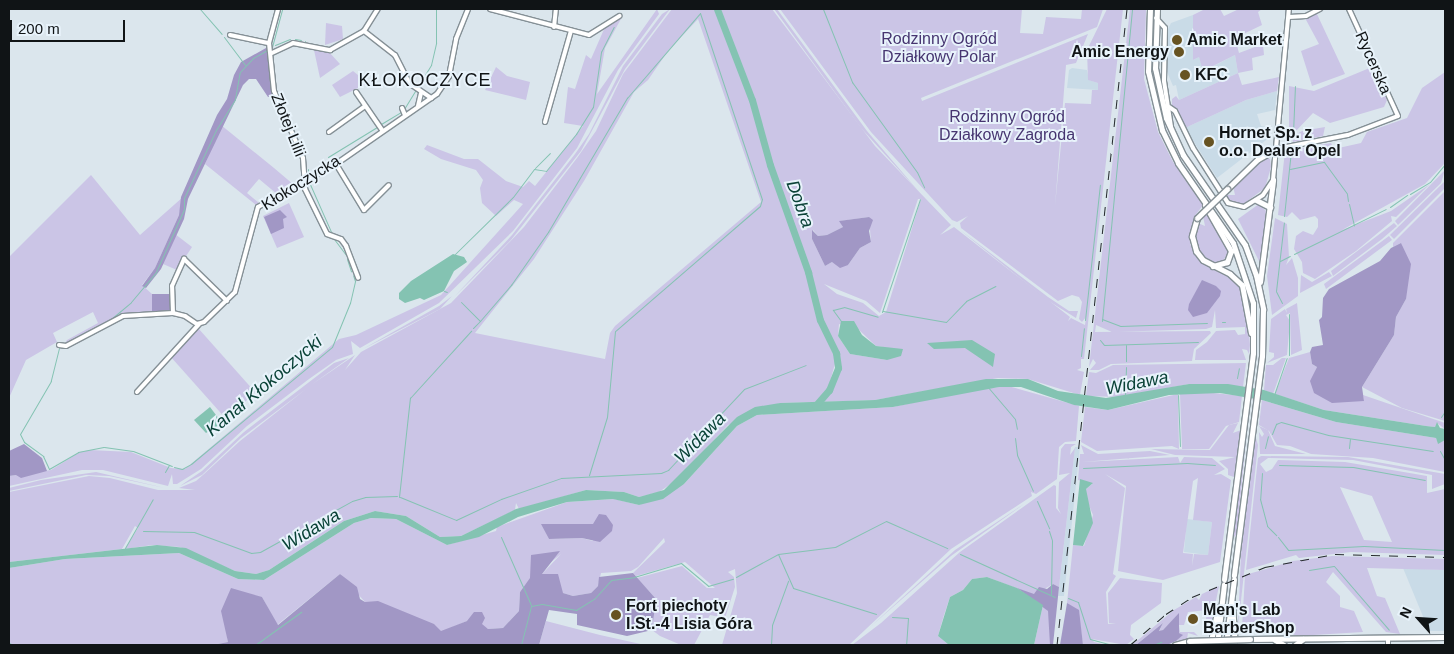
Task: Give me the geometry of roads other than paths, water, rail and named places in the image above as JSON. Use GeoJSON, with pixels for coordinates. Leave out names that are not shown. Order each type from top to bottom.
{"type":"FeatureCollection","features":[{"type":"Feature","properties":{"kind":"main road"},"geometry":{"type":"LineString","coordinates":[[1150,9],[1147,52],[1152,98],[1168,145],[1223,225],[1242,264],[1253,303],[1253,354],[1222,598],[1215,636]]}},
{"type":"Feature","properties":{"kind":"main road"},"geometry":{"type":"LineString","coordinates":[[1157,9],[1156,80],[1172,132],[1187,162],[1242,239],[1259,287],[1264,321],[1262,356],[1227,636]]}},
{"type":"Feature","properties":{"kind":"main road"},"geometry":{"type":"LineString","coordinates":[[1253,354],[1244,289],[1234,277],[1211,265],[1198,255],[1193,244],[1192,230],[1198,218],[1227,188],[1265,154],[1276,149]]}},
{"type":"Feature","properties":{"kind":"main road"},"geometry":{"type":"LineString","coordinates":[[1259,287],[1272,180]]}},
{"type":"Feature","properties":{"kind":"main road"},"geometry":{"type":"LineString","coordinates":[[1197,189],[1230,251],[1225,264],[1211,265]]}},
{"type":"Feature","properties":{"kind":"main road"},"geometry":{"type":"LineString","coordinates":[[1256,200],[1270,207]]}},
{"type":"Feature","properties":{"kind":"main road"},"geometry":{"type":"LineString","coordinates":[[1232,600],[1234,636]]}},
{"type":"Feature","properties":{"kind":"main road"},"geometry":{"type":"LineString","coordinates":[[1175,645],[1189,641],[1250,639],[1445,638]]}},
{"type":"Feature","properties":{"kind":"main road"},"geometry":{"type":"LineString","coordinates":[[1272,639],[1284,645]]}},
{"type":"Feature","properties":{"kind":"main road"},"geometry":{"type":"LineString","coordinates":[[1290,639],[1294,645],[1304,639]]}},
{"type":"Feature","properties":{"kind":"street"},"geometry":{"type":"LineString","coordinates":[[230,35],[269,43],[278,9]]}},
{"type":"Feature","properties":{"kind":"street"},"geometry":{"type":"LineString","coordinates":[[272,53],[293,43],[330,50],[364,31],[378,9]]}},
{"type":"Feature","properties":{"kind":"street","name":"Kłokoczycka"},"geometry":{"type":"LineString","coordinates":[[136,392],[199,324],[227,301],[237,288],[258,207],[336,164],[382,130],[431,98],[448,76],[456,39],[468,9]]}},
{"type":"Feature","properties":{"kind":"street"},"geometry":{"type":"LineString","coordinates":[[490,9],[591,35],[620,16]]}},
{"type":"Feature","properties":{"kind":"street"},"geometry":{"type":"LineString","coordinates":[[554,27],[556,9]]}},
{"type":"Feature","properties":{"kind":"street"},"geometry":{"type":"LineString","coordinates":[[1169,107],[1175,111],[1228,203],[1242,208],[1256,200],[1272,180],[1289,9]]}},
{"type":"Feature","properties":{"kind":"street"},"geometry":{"type":"LineString","coordinates":[[1289,17],[1306,16],[1320,9]]}},
{"type":"Feature","properties":{"kind":"street","name":"Rycerska"},"geometry":{"type":"LineString","coordinates":[[1276,149],[1348,135],[1398,116],[1349,9]]}},
{"type":"Feature","properties":{"kind":"street"},"geometry":{"type":"LineString","coordinates":[[1156,18],[1165,28],[1163,67],[1172,132]]}},
{"type":"Feature","properties":{"kind":"street"},"geometry":{"type":"LineString","coordinates":[[364,31],[398,59],[406,78],[418,91],[431,98]]}},
{"type":"Feature","properties":{"kind":"street"},"geometry":{"type":"LineString","coordinates":[[545,122],[571,31]]}},
{"type":"Feature","properties":{"kind":"street","name":"Złotej Lilii"},"geometry":{"type":"LineString","coordinates":[[269,43],[272,53],[274,91],[303,158],[305,181],[327,234],[340,239],[348,250],[358,278]]}},
{"type":"Feature","properties":{"kind":"street"},"geometry":{"type":"LineString","coordinates":[[418,91],[418,106]]}},
{"type":"Feature","properties":{"kind":"street"},"geometry":{"type":"LineString","coordinates":[[356,92],[382,130]]}},
{"type":"Feature","properties":{"kind":"street"},"geometry":{"type":"LineString","coordinates":[[329,132],[365,106]]}},
{"type":"Feature","properties":{"kind":"street"},"geometry":{"type":"LineString","coordinates":[[402,108],[405,115]]}},
{"type":"Feature","properties":{"kind":"street"},"geometry":{"type":"LineString","coordinates":[[1265,154],[1275,159]]}},
{"type":"Feature","properties":{"kind":"street"},"geometry":{"type":"LineString","coordinates":[[336,164],[364,210],[389,185]]}},
{"type":"Feature","properties":{"kind":"street"},"geometry":{"type":"LineString","coordinates":[[173,313],[172,286],[184,260],[227,301]]}},
{"type":"Feature","properties":{"kind":"street"},"geometry":{"type":"LineString","coordinates":[[59,345],[66,346],[123,316],[173,313],[199,324]]}},
{"type":"Feature","properties":{"kind":"street"},"geometry":{"type":"LineString","coordinates":[[1388,638],[1388,645]]}},
{"type":"Feature","properties":{"kind":"waterway"},"geometry":{"type":"LineString","coordinates":[[200,9],[222,34]]}},
{"type":"Feature","properties":{"kind":"waterway"},"geometry":{"type":"LineString","coordinates":[[272,47],[282,9]]}},
{"type":"Feature","properties":{"kind":"waterway","name":"Kanał Kłokoczycki"},"geometry":{"type":"LineString","coordinates":[[404,109],[431,65],[436,43],[436,9]]}},
{"type":"Feature","properties":{"kind":"waterway","name":"Dobra"},"geometry":{"type":"LineString","coordinates":[[717,9],[752,100],[770,165],[808,272],[820,320],[836,353],[838,368],[829,390],[815,406]]}},
{"type":"Feature","properties":{"kind":"waterway"},"geometry":{"type":"LineString","coordinates":[[823,9],[852,82],[917,172],[924,187]]}},
{"type":"Feature","properties":{"kind":"waterway"},"geometry":{"type":"LineString","coordinates":[[1102,321],[1132,9]]}},
{"type":"Feature","properties":{"kind":"waterway"},"geometry":{"type":"LineString","coordinates":[[480,321],[511,285],[548,232],[627,98],[700,13],[762,199],[760,206],[615,331],[607,417],[589,475]]}},
{"type":"Feature","properties":{"kind":"waterway"},"geometry":{"type":"LineString","coordinates":[[455,254],[513,197],[534,169],[546,171],[576,134],[593,107],[601,52],[614,27]]}},
{"type":"Feature","properties":{"kind":"waterway"},"geometry":{"type":"LineString","coordinates":[[224,37],[245,65]]}},
{"type":"Feature","properties":{"kind":"waterway"},"geometry":{"type":"LineString","coordinates":[[275,45],[290,39]]}},
{"type":"Feature","properties":{"kind":"waterway"},"geometry":{"type":"LineString","coordinates":[[295,39],[301,40]]}},
{"type":"Feature","properties":{"kind":"waterway"},"geometry":{"type":"LineString","coordinates":[[309,43],[318,46]]}},
{"type":"Feature","properties":{"kind":"waterway"},"geometry":{"type":"LineString","coordinates":[[331,46],[336,45]]}},
{"type":"Feature","properties":{"kind":"waterway"},"geometry":{"type":"LineString","coordinates":[[63,344],[111,319],[131,302],[156,272],[184,209],[184,198],[216,130],[235,99],[240,72],[253,58],[269,49]]}},
{"type":"Feature","properties":{"kind":"waterway"},"geometry":{"type":"LineString","coordinates":[[1293,133],[1295,86]]}},
{"type":"Feature","properties":{"kind":"waterway","name":"Kanał Kłokoczycki"},"geometry":{"type":"LineString","coordinates":[[381,124],[401,112]]}},
{"type":"Feature","properties":{"kind":"waterway","name":"Kanał Kłokoczycki"},"geometry":{"type":"LineString","coordinates":[[328,157],[377,127]]}},
{"type":"Feature","properties":{"kind":"waterway"},"geometry":{"type":"LineString","coordinates":[[1284,216],[1291,151]]}},
{"type":"Feature","properties":{"kind":"waterway"},"geometry":{"type":"LineString","coordinates":[[535,168],[550,153]]}},
{"type":"Feature","properties":{"kind":"waterway"},"geometry":{"type":"LineString","coordinates":[[1290,169],[1324,162],[1347,194],[1348,201]]}},
{"type":"Feature","properties":{"kind":"waterway"},"geometry":{"type":"LineString","coordinates":[[1410,194],[1430,182],[1445,164]]}},
{"type":"Feature","properties":{"kind":"waterway","name":"Kanał Kłokoczycki"},"geometry":{"type":"LineString","coordinates":[[308,169],[308,178]]}},
{"type":"Feature","properties":{"kind":"waterway","name":"Kanał Kłokoczycki"},"geometry":{"type":"LineString","coordinates":[[309,182],[332,234]]}},
{"type":"Feature","properties":{"kind":"waterway"},"geometry":{"type":"LineString","coordinates":[[1085,320],[1100,185]]}},
{"type":"Feature","properties":{"kind":"waterway"},"geometry":{"type":"LineString","coordinates":[[1390,207],[1407,195]]}},
{"type":"Feature","properties":{"kind":"waterway"},"geometry":{"type":"LineString","coordinates":[[882,312],[920,199]]}},
{"type":"Feature","properties":{"kind":"waterway"},"geometry":{"type":"LineString","coordinates":[[1349,204],[1354,225]]}},
{"type":"Feature","properties":{"kind":"waterway"},"geometry":{"type":"LineString","coordinates":[[1294,254],[1386,209]]}},
{"type":"Feature","properties":{"kind":"waterway"},"geometry":{"type":"LineString","coordinates":[[1282,303],[1276,291],[1284,222]]}},
{"type":"Feature","properties":{"kind":"waterway","name":"Kanał Kłokoczycki"},"geometry":{"type":"LineString","coordinates":[[334,239],[346,255]]}},
{"type":"Feature","properties":{"kind":"waterway"},"geometry":{"type":"LineString","coordinates":[[1280,261],[1290,256]]}},
{"type":"Feature","properties":{"kind":"waterway","name":"Kanał Kłokoczycki"},"geometry":{"type":"LineString","coordinates":[[347,259],[351,271]]}},
{"type":"Feature","properties":{"kind":"waterway","name":"Kanał Kłokoczycki"},"geometry":{"type":"LineString","coordinates":[[174,467],[182,469],[191,464],[332,347],[350,303],[355,281],[353,275]]}},
{"type":"Feature","properties":{"kind":"waterway"},"geometry":{"type":"LineString","coordinates":[[883,311],[946,322],[966,301],[995,286]]}},
{"type":"Feature","properties":{"kind":"waterway"},"geometry":{"type":"LineString","coordinates":[[461,302],[480,321],[473,328]]}},
{"type":"Feature","properties":{"kind":"waterway"},"geometry":{"type":"LineString","coordinates":[[841,321],[833,310],[844,307],[878,317]]}},
{"type":"Feature","properties":{"kind":"waterway"},"geometry":{"type":"LineString","coordinates":[[1289,314],[1289,355]]}},
{"type":"Feature","properties":{"kind":"waterway"},"geometry":{"type":"LineString","coordinates":[[1102,319],[1120,326],[1207,323]]}},
{"type":"Feature","properties":{"kind":"waterway"},"geometry":{"type":"LineString","coordinates":[[1081,356],[1084,328]]}},
{"type":"Feature","properties":{"kind":"waterway"},"geometry":{"type":"LineString","coordinates":[[399,497],[410,398],[471,331]]}},
{"type":"Feature","properties":{"kind":"waterway"},"geometry":{"type":"LineString","coordinates":[[1100,340],[1104,345],[1198,342]]}},
{"type":"Feature","properties":{"kind":"waterway"},"geometry":{"type":"LineString","coordinates":[[1126,345],[1126,361]]}},
{"type":"Feature","properties":{"kind":"waterway"},"geometry":{"type":"LineString","coordinates":[[59,348],[51,381],[20,434],[24,442],[43,456],[49,469],[78,452],[104,447],[133,451],[169,465]]}},
{"type":"Feature","properties":{"kind":"waterway"},"geometry":{"type":"LineString","coordinates":[[1274,395],[1287,358]]}},
{"type":"Feature","properties":{"kind":"waterway","name":"Widawa"},"geometry":{"type":"LineString","coordinates":[[400,497],[456,520],[501,499],[561,478],[661,473],[668,470],[744,389],[806,365]]}},
{"type":"Feature","properties":{"kind":"waterway","name":"Widawa"},"geometry":{"type":"LineString","coordinates":[[1125,396],[1126,367]]}},
{"type":"Feature","properties":{"kind":"waterway"},"geometry":{"type":"LineString","coordinates":[[1237,378],[1239,368]]}},
{"type":"Feature","properties":{"kind":"waterway"},"geometry":{"type":"LineString","coordinates":[[987,386],[1015,419],[1017,429]]}},
{"type":"Feature","properties":{"kind":"waterway"},"geometry":{"type":"LineString","coordinates":[[1178,395],[1180,446]]}},
{"type":"Feature","properties":{"kind":"waterway"},"geometry":{"type":"LineString","coordinates":[[1441,417],[1445,411]]}},
{"type":"Feature","properties":{"kind":"waterway"},"geometry":{"type":"LineString","coordinates":[[1272,434],[1276,424],[1281,422],[1328,435],[1433,451]]}},
{"type":"Feature","properties":{"kind":"waterway"},"geometry":{"type":"LineString","coordinates":[[1265,448],[1268,436]]}},
{"type":"Feature","properties":{"kind":"waterway"},"geometry":{"type":"LineString","coordinates":[[1015,438],[1017,455],[1033,491]]}},
{"type":"Feature","properties":{"kind":"waterway"},"geometry":{"type":"LineString","coordinates":[[1349,448],[1350,439]]}},
{"type":"Feature","properties":{"kind":"waterway"},"geometry":{"type":"LineString","coordinates":[[1440,451],[1445,460]]}},
{"type":"Feature","properties":{"kind":"waterway"},"geometry":{"type":"LineString","coordinates":[[1083,468],[1187,463],[1215,465]]}},
{"type":"Feature","properties":{"kind":"waterway","name":"Kanał Kłokoczycki"},"geometry":{"type":"LineString","coordinates":[[165,472],[169,465],[172,466]]}},
{"type":"Feature","properties":{"kind":"waterway"},"geometry":{"type":"LineString","coordinates":[[1279,465],[1353,467],[1425,480]]}},
{"type":"Feature","properties":{"kind":"waterway"},"geometry":{"type":"LineString","coordinates":[[1262,473],[1260,499],[1267,526],[1276,535]]}},
{"type":"Feature","properties":{"kind":"waterway","name":"Widawa"},"geometry":{"type":"LineString","coordinates":[[143,531],[194,532],[251,553],[260,552],[352,501],[365,497],[397,496]]}},
{"type":"Feature","properties":{"kind":"waterway","name":"Kanał Kłokoczycki"},"geometry":{"type":"LineString","coordinates":[[125,548],[153,499]]}},
{"type":"Feature","properties":{"kind":"waterway"},"geometry":{"type":"LineString","coordinates":[[1037,501],[1049,528]]}},
{"type":"Feature","properties":{"kind":"waterway"},"geometry":{"type":"LineString","coordinates":[[778,554],[835,547],[886,521],[947,548]]}},
{"type":"Feature","properties":{"kind":"waterway"},"geometry":{"type":"LineString","coordinates":[[1049,531],[1052,540],[1051,594]]}},
{"type":"Feature","properties":{"kind":"waterway"},"geometry":{"type":"LineString","coordinates":[[501,537],[531,605]]}},
{"type":"Feature","properties":{"kind":"waterway"},"geometry":{"type":"LineString","coordinates":[[1278,537],[1288,550],[1364,546],[1445,550]]}},
{"type":"Feature","properties":{"kind":"waterway"},"geometry":{"type":"LineString","coordinates":[[736,577],[778,554],[793,588],[876,614]]}},
{"type":"Feature","properties":{"kind":"waterway"},"geometry":{"type":"LineString","coordinates":[[960,554],[1055,597]]}},
{"type":"Feature","properties":{"kind":"waterway"},"geometry":{"type":"LineString","coordinates":[[521,645],[531,606],[542,604],[576,610],[595,598],[611,580],[634,577],[681,563],[708,586],[733,579]]}},
{"type":"Feature","properties":{"kind":"waterway"},"geometry":{"type":"LineString","coordinates":[[1309,570],[1334,566],[1389,630]]}},
{"type":"Feature","properties":{"kind":"waterway"},"geometry":{"type":"LineString","coordinates":[[771,645],[772,625],[788,581]]}},
{"type":"Feature","properties":{"kind":"waterway"},"geometry":{"type":"LineString","coordinates":[[1068,598],[1078,602],[1090,639],[1112,645]]}},
{"type":"Feature","properties":{"kind":"waterway"},"geometry":{"type":"LineString","coordinates":[[255,645],[301,612]]}},
{"type":"Feature","properties":{"kind":"waterway"},"geometry":{"type":"LineString","coordinates":[[892,617],[908,618],[906,645]]}},
{"type":"Feature","properties":{"kind":"waterway"},"geometry":{"type":"LineString","coordinates":[[1153,645],[1161,642]]}},
{"type":"Feature","properties":{"kind":"waterway"},"geometry":{"type":"LineString","coordinates":[[9,643],[13,645]]}},
{"type":"Feature","properties":{"kind":"railway"},"geometry":{"type":"LineString","coordinates":[[1057,645],[1127,9]]}},
{"type":"Feature","properties":{"kind":"railway"},"geometry":{"type":"LineString","coordinates":[[1130,645],[1166,614],[1192,597],[1265,567],[1335,554],[1445,557]]}},
{"type":"Feature","properties":{"kind":"place","name":"Amic Market"},"geometry":{"type":"Point","coordinates":[1177,40]}},
{"type":"Feature","properties":{"kind":"place","name":"Amic Energy"},"geometry":{"type":"Point","coordinates":[1179,52]}},
{"type":"Feature","properties":{"kind":"place","name":"KFC"},"geometry":{"type":"Point","coordinates":[1185,75]}},
{"type":"Feature","properties":{"kind":"place","name":"Hornet Sp. z o.o. Dealer Opel"},"geometry":{"type":"Point","coordinates":[1209,142]}},
{"type":"Feature","properties":{"kind":"place","name":"Fort piechoty I.St.-4 Lisia Góra"},"geometry":{"type":"Point","coordinates":[616,615]}},
{"type":"Feature","properties":{"kind":"place","name":"Men's Lab BarberShop"},"geometry":{"type":"Point","coordinates":[1193,619]}},
{"type":"Feature","properties":{"kind":"district","name":"KŁOKOCZYCE"},"geometry":{"type":"Point","coordinates":[425,80]}},
{"type":"Feature","properties":{"kind":"park label","name":"Rodzinny Ogród Działkowy Polar"},"geometry":{"type":"Point","coordinates":[939,48]}},
{"type":"Feature","properties":{"kind":"park label","name":"Rodzinny Ogród Działkowy Zagroda"},"geometry":{"type":"Point","coordinates":[1007,126]}}]}
